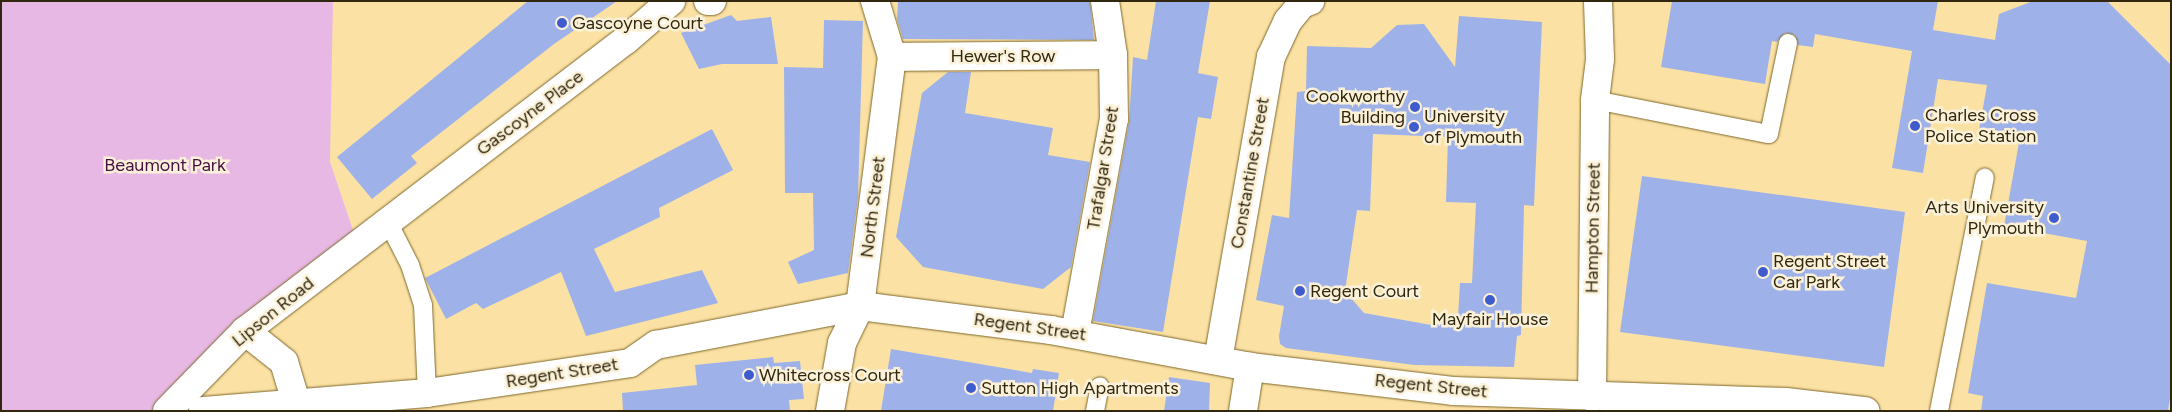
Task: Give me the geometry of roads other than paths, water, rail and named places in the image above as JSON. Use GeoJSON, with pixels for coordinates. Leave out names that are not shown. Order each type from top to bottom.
{"type":"FeatureCollection","features":[{"type":"Feature","properties":{"kind":"street","name":"Gascoyne Place"},"geometry":{"type":"LineString","coordinates":[[388,222],[671,1]]}},
{"type":"Feature","properties":{"kind":"street","name":"North Street"},"geometry":{"type":"LineString","coordinates":[[830,411],[842,342],[860,306],[892,57],[875,1]]}},
{"type":"Feature","properties":{"kind":"street","name":"Trafalgar Street"},"geometry":{"type":"LineString","coordinates":[[1075,333],[1114,119],[1113,55],[1105,1]]}},
{"type":"Feature","properties":{"kind":"street","name":"Hampton Street"},"geometry":{"type":"LineString","coordinates":[[1592,397],[1595,100],[1600,60],[1598,1]]}},
{"type":"Feature","properties":{"kind":"street","name":"Hampton Street"},"geometry":{"type":"LineString","coordinates":[[1600,60],[1619,1]]}},
{"type":"Feature","properties":{"kind":"street","name":"Constantine Street"},"geometry":{"type":"LineString","coordinates":[[1218,360],[1271,57],[1288,21],[1303,2]]}},
{"type":"Feature","properties":{"kind":"street","name":"Hewer's Row"},"geometry":{"type":"LineString","coordinates":[[892,57],[1113,55]]}},
{"type":"Feature","properties":{"kind":"street","name":"Lipson Road"},"geometry":{"type":"LineString","coordinates":[[177,408],[245,331],[388,222]]}},
{"type":"Feature","properties":{"kind":"street","name":"Regent Street"},"geometry":{"type":"LineString","coordinates":[[203,411],[297,406],[427,393],[468,399],[630,363],[656,345],[860,306],[1075,333],[1250,367],[1453,390],[1742,406],[1786,402],[1865,411]]}},
{"type":"Feature","properties":{"kind":"street"},"geometry":{"type":"LineString","coordinates":[[245,331],[284,362],[297,406]]}},
{"type":"Feature","properties":{"kind":"street"},"geometry":{"type":"LineString","coordinates":[[1243,411],[1250,367]]}},
{"type":"Feature","properties":{"kind":"lane"},"geometry":{"type":"LineString","coordinates":[[1595,100],[1769,134],[1788,43]]}},
{"type":"Feature","properties":{"kind":"lane"},"geometry":{"type":"LineString","coordinates":[[1939,411],[1985,177]]}},
{"type":"Feature","properties":{"kind":"lane"},"geometry":{"type":"LineString","coordinates":[[388,222],[410,265],[423,305],[427,393]]}},
{"type":"Feature","properties":{"kind":"lane"},"geometry":{"type":"LineString","coordinates":[[1095,411],[1100,386]]}},
{"type":"Feature","properties":{"kind":"place","name":"Gascoyne Court"},"geometry":{"type":"Point","coordinates":[562,23]}},
{"type":"Feature","properties":{"kind":"place","name":"Cookworthy Building"},"geometry":{"type":"Point","coordinates":[1415,107]}},
{"type":"Feature","properties":{"kind":"place","name":"Charles Cross Police Station"},"geometry":{"type":"Point","coordinates":[1915,126]}},
{"type":"Feature","properties":{"kind":"place","name":"University of Plymouth"},"geometry":{"type":"Point","coordinates":[1414,127]}},
{"type":"Feature","properties":{"kind":"place","name":"Arts University Plymouth"},"geometry":{"type":"Point","coordinates":[2054,218]}},
{"type":"Feature","properties":{"kind":"place","name":"Regent Street Car Park"},"geometry":{"type":"Point","coordinates":[1763,272]}},
{"type":"Feature","properties":{"kind":"place","name":"Regent Court"},"geometry":{"type":"Point","coordinates":[1300,291]}},
{"type":"Feature","properties":{"kind":"place","name":"Mayfair House"},"geometry":{"type":"Point","coordinates":[1490,300]}},
{"type":"Feature","properties":{"kind":"place","name":"Whitecross Court"},"geometry":{"type":"Point","coordinates":[749,375]}},
{"type":"Feature","properties":{"kind":"place","name":"Sutton High Apartments"},"geometry":{"type":"Point","coordinates":[971,388]}},
{"type":"Feature","properties":{"kind":"park label","name":"Beaumont Park"},"geometry":{"type":"Point","coordinates":[165,165]}}]}
